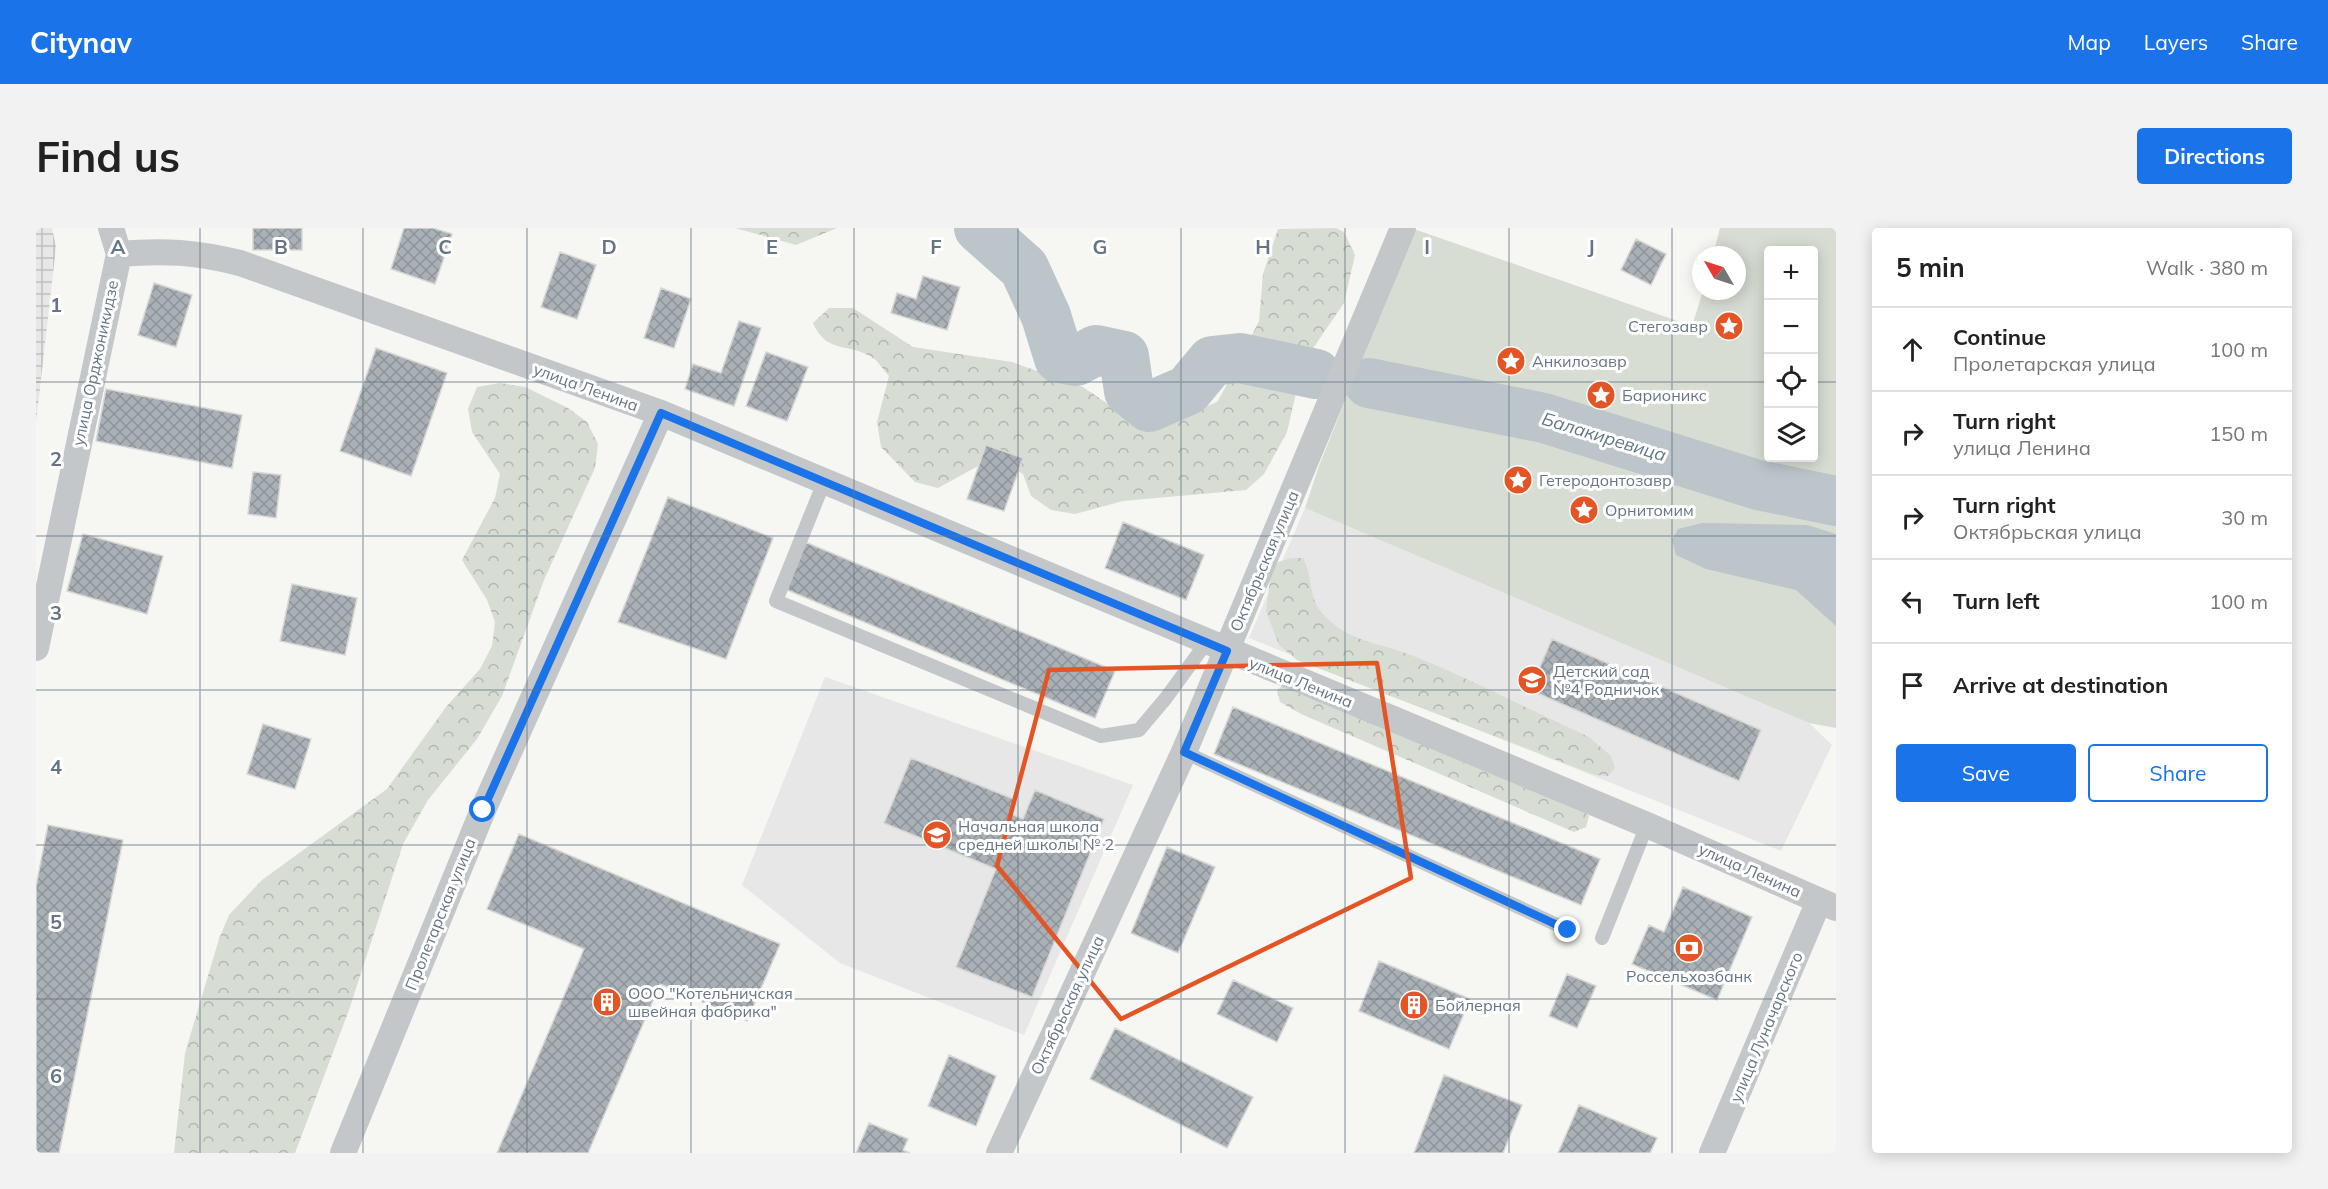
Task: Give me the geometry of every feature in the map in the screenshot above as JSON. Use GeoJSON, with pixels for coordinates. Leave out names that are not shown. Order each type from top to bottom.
{"type":"FeatureCollection","features":[{"type":"Feature","properties":{"kind":"street"},"geometry":{"type":"LineString","coordinates":[[111,228],[119,254]]}},
{"type":"Feature","properties":{"kind":"street","name":"Октябрьская улица"},"geometry":{"type":"LineString","coordinates":[[999,1153],[1184,752],[1216,647],[1403,228]]}},
{"type":"Feature","properties":{"kind":"street","name":"улица Ленина"},"geometry":{"type":"LineString","coordinates":[[119,254],[159,251],[198,253],[240,263],[661,413],[1216,647],[1647,825],[1828,904]]}},
{"type":"Feature","properties":{"kind":"street","name":"улица Орджоникидзе"},"geometry":{"type":"LineString","coordinates":[[36,648],[119,254]]}},
{"type":"Feature","properties":{"kind":"street","name":"Пролетарская улица"},"geometry":{"type":"LineString","coordinates":[[343,1153],[483,810],[661,413]]}},
{"type":"Feature","properties":{"kind":"street","name":"улица Луначарского"},"geometry":{"type":"LineString","coordinates":[[1712,1153],[1828,904]]}},
{"type":"Feature","properties":{"kind":"lane"},"geometry":{"type":"LineString","coordinates":[[824,482],[776,602],[1101,736],[1138,730],[1216,647]]}},
{"type":"Feature","properties":{"kind":"lane"},"geometry":{"type":"LineString","coordinates":[[1184,752],[1568,930]]}},
{"type":"Feature","properties":{"kind":"lane"},"geometry":{"type":"LineString","coordinates":[[1602,938],[1647,825]]}},
{"type":"Feature","properties":{"kind":"highlighted area"},"geometry":{"type":"Polygon","coordinates":[[[1377,663],[1411,878],[1121,1019],[997,866],[1049,670],[1377,663]]]}},
{"type":"Feature","properties":{"kind":"shaded area"},"geometry":{"type":"Polygon","coordinates":[[[36,228],[52,228],[56,247],[36,423],[36,228]]]}},
{"type":"Feature","properties":{"kind":"shaded area","name":"Детский сад №4 Родничок"},"geometry":{"type":"Polygon","coordinates":[[[1305,508],[1809,723],[1832,745],[1781,851],[1249,638],[1305,508]]]}},
{"type":"Feature","properties":{"kind":"shaded area"},"geometry":{"type":"Polygon","coordinates":[[[1702,523],[1807,525],[1836,534],[1836,626],[1796,590],[1706,569],[1676,555],[1672,540],[1678,529],[1702,523]]]}},
{"type":"Feature","properties":{"kind":"shaded area","name":"Начальная школа средней школы № 2"},"geometry":{"type":"Polygon","coordinates":[[[825,677],[1133,785],[1024,1035],[840,963],[742,885],[825,677]]]}},
{"type":"Feature","properties":{"kind":"green space"},"geometry":{"type":"Polygon","coordinates":[[[735,228],[837,228],[796,245],[735,228]]]}},
{"type":"Feature","properties":{"kind":"green space"},"geometry":{"type":"Polygon","coordinates":[[[1336,228],[1344,232],[1355,255],[1344,303],[1303,363],[1287,432],[1264,474],[1246,490],[1123,501],[1075,514],[1051,510],[1031,496],[1023,474],[1003,462],[980,465],[938,488],[915,482],[881,447],[877,422],[889,376],[873,358],[825,340],[813,323],[829,308],[853,308],[913,347],[1012,362],[1083,387],[1124,415],[1172,421],[1217,402],[1229,381],[1259,321],[1263,274],[1278,229],[1336,228]]]}},
{"type":"Feature","properties":{"kind":"green space"},"geometry":{"type":"Polygon","coordinates":[[[1720,228],[1836,228],[1836,728],[1809,723],[1305,508],[1319,466],[1414,229],[1692,326],[1700,300],[1746,300],[1746,246],[1715,246],[1720,228]]]}},
{"type":"Feature","properties":{"kind":"green space"},"geometry":{"type":"Polygon","coordinates":[[[500,383],[525,387],[568,408],[587,422],[598,444],[595,468],[544,580],[502,696],[477,739],[428,800],[403,844],[349,1010],[295,1153],[174,1153],[185,1053],[219,939],[229,915],[262,880],[387,789],[446,707],[480,669],[492,646],[495,622],[487,600],[462,560],[495,498],[500,474],[472,432],[468,409],[477,387],[500,383]]]}},
{"type":"Feature","properties":{"kind":"green space"},"geometry":{"type":"Polygon","coordinates":[[[1291,558],[1303,558],[1318,607],[1331,622],[1342,630],[1433,664],[1589,737],[1611,756],[1615,768],[1608,776],[1595,775],[1297,660],[1279,645],[1266,611],[1271,572],[1278,562],[1291,558]]]}},
{"type":"Feature","properties":{"kind":"green space"},"geometry":{"type":"Polygon","coordinates":[[[1286,683],[1581,807],[1589,816],[1586,827],[1574,832],[1301,714],[1280,702],[1277,690],[1286,683]]]}},
{"type":"Feature","properties":{"kind":"building"},"geometry":{"type":"Polygon","coordinates":[[[253,228],[302,228],[302,250],[253,250],[253,228]]]}},
{"type":"Feature","properties":{"kind":"building"},"geometry":{"type":"Polygon","coordinates":[[[404,228],[433,228],[452,234],[435,284],[391,269],[404,228]]]}},
{"type":"Feature","properties":{"kind":"building"},"geometry":{"type":"Polygon","coordinates":[[[1636,239],[1666,254],[1651,285],[1621,270],[1636,239]]]}},
{"type":"Feature","properties":{"kind":"building"},"geometry":{"type":"Polygon","coordinates":[[[560,252],[596,265],[577,319],[541,307],[560,252]]]}},
{"type":"Feature","properties":{"kind":"building"},"geometry":{"type":"Polygon","coordinates":[[[923,276],[960,287],[947,330],[891,313],[897,293],[916,299],[923,276]]]}},
{"type":"Feature","properties":{"kind":"building"},"geometry":{"type":"Polygon","coordinates":[[[154,283],[192,295],[176,347],[138,335],[154,283]]]}},
{"type":"Feature","properties":{"kind":"building"},"geometry":{"type":"Polygon","coordinates":[[[661,288],[691,299],[674,348],[644,338],[661,288]]]}},
{"type":"Feature","properties":{"kind":"building"},"geometry":{"type":"Polygon","coordinates":[[[739,321],[761,328],[734,406],[685,389],[693,364],[721,373],[739,321]]]}},
{"type":"Feature","properties":{"kind":"building"},"geometry":{"type":"Polygon","coordinates":[[[376,348],[447,373],[411,476],[340,451],[376,348]]]}},
{"type":"Feature","properties":{"kind":"building"},"geometry":{"type":"Polygon","coordinates":[[[766,352],[808,367],[787,421],[746,406],[766,352]]]}},
{"type":"Feature","properties":{"kind":"building"},"geometry":{"type":"Polygon","coordinates":[[[106,389],[242,415],[232,468],[96,441],[106,389]]]}},
{"type":"Feature","properties":{"kind":"building"},"geometry":{"type":"Polygon","coordinates":[[[986,445],[1023,458],[1004,511],[967,499],[986,445]]]}},
{"type":"Feature","properties":{"kind":"building"},"geometry":{"type":"Polygon","coordinates":[[[253,472],[281,475],[276,518],[248,514],[253,472]]]}},
{"type":"Feature","properties":{"kind":"building"},"geometry":{"type":"Polygon","coordinates":[[[668,497],[773,538],[726,659],[618,622],[668,497]]]}},
{"type":"Feature","properties":{"kind":"building"},"geometry":{"type":"Polygon","coordinates":[[[1123,522],[1204,555],[1186,600],[1105,568],[1123,522]]]}},
{"type":"Feature","properties":{"kind":"building"},"geometry":{"type":"Polygon","coordinates":[[[83,534],[163,556],[147,614],[67,591],[83,534]]]}},
{"type":"Feature","properties":{"kind":"building"},"geometry":{"type":"Polygon","coordinates":[[[805,542],[1115,671],[1095,718],[785,589],[805,542]]]}},
{"type":"Feature","properties":{"kind":"building"},"geometry":{"type":"Polygon","coordinates":[[[292,584],[357,598],[345,655],[280,641],[292,584]]]}},
{"type":"Feature","properties":{"kind":"building"},"geometry":{"type":"Polygon","coordinates":[[[1552,639],[1761,730],[1739,781],[1530,690],[1552,639]]]}},
{"type":"Feature","properties":{"kind":"building"},"geometry":{"type":"Polygon","coordinates":[[[1233,707],[1600,859],[1581,905],[1214,754],[1233,707]]]}},
{"type":"Feature","properties":{"kind":"building"},"geometry":{"type":"Polygon","coordinates":[[[263,724],[311,739],[295,789],[247,774],[263,724]]]}},
{"type":"Feature","properties":{"kind":"building","name":"Начальная школа средней школы № 2"},"geometry":{"type":"Polygon","coordinates":[[[911,758],[1016,800],[1011,814],[1023,819],[1035,790],[1104,819],[1032,997],[956,967],[996,869],[884,823],[911,758]]]}},
{"type":"Feature","properties":{"kind":"building"},"geometry":{"type":"Polygon","coordinates":[[[48,825],[123,840],[59,1153],[36,1153],[36,886],[48,825]]]}},
{"type":"Feature","properties":{"kind":"building","name":"ООО \"Котельничская швейная фабрика\""},"geometry":{"type":"Polygon","coordinates":[[[519,834],[780,944],[747,1021],[660,984],[588,1153],[497,1153],[584,949],[487,909],[519,834]]]}},
{"type":"Feature","properties":{"kind":"building"},"geometry":{"type":"Polygon","coordinates":[[[1167,847],[1215,867],[1178,953],[1131,933],[1167,847]]]}},
{"type":"Feature","properties":{"kind":"building","name":"Россельхозбанк"},"geometry":{"type":"Polygon","coordinates":[[[1683,887],[1752,917],[1717,1000],[1632,964],[1649,925],[1664,932],[1683,887]]]}},
{"type":"Feature","properties":{"kind":"building","name":"Бойлерная"},"geometry":{"type":"Polygon","coordinates":[[[1379,961],[1470,999],[1449,1049],[1359,1011],[1379,961]]]}},
{"type":"Feature","properties":{"kind":"building"},"geometry":{"type":"Polygon","coordinates":[[[1567,974],[1596,986],[1577,1028],[1549,1016],[1567,974]]]}},
{"type":"Feature","properties":{"kind":"building"},"geometry":{"type":"Polygon","coordinates":[[[1233,980],[1293,1008],[1277,1042],[1217,1014],[1233,980]]]}},
{"type":"Feature","properties":{"kind":"building"},"geometry":{"type":"Polygon","coordinates":[[[1115,1028],[1253,1097],[1227,1148],[1090,1079],[1115,1028]]]}},
{"type":"Feature","properties":{"kind":"building"},"geometry":{"type":"Polygon","coordinates":[[[949,1055],[996,1076],[976,1126],[928,1106],[949,1055]]]}},
{"type":"Feature","properties":{"kind":"building"},"geometry":{"type":"Polygon","coordinates":[[[1444,1075],[1522,1105],[1503,1153],[1414,1153],[1444,1075]]]}},
{"type":"Feature","properties":{"kind":"building"},"geometry":{"type":"Polygon","coordinates":[[[1579,1105],[1657,1138],[1650,1153],[1558,1153],[1579,1105]]]}},
{"type":"Feature","properties":{"kind":"building"},"geometry":{"type":"Polygon","coordinates":[[[869,1123],[908,1139],[903,1150],[910,1153],[856,1153],[869,1123]]]}},
{"type":"Feature","properties":{"kind":"waterway","name":"Балакиревица"},"geometry":{"type":"LineString","coordinates":[[979,228],[1024,268],[1046,316],[1059,358],[1076,361],[1096,350],[1124,356],[1129,391],[1149,407],[1188,390],[1212,361],[1240,358],[1316,374]]}},
{"type":"Feature","properties":{"kind":"waterway","name":"Балакиревица"},"geometry":{"type":"LineString","coordinates":[[1369,383],[1544,418],[1758,485],[1836,501]]}},
{"type":"Feature","properties":{"kind":"place","name":"Стегозавр"},"geometry":{"type":"Point","coordinates":[1729,326]}},
{"type":"Feature","properties":{"kind":"place","name":"Анкилозавр"},"geometry":{"type":"Point","coordinates":[1511,361]}},
{"type":"Feature","properties":{"kind":"place","name":"Барионикс"},"geometry":{"type":"Point","coordinates":[1601,395]}},
{"type":"Feature","properties":{"kind":"place","name":"Гетеродонтозавр"},"geometry":{"type":"Point","coordinates":[1518,480]}},
{"type":"Feature","properties":{"kind":"place","name":"Орнитомим"},"geometry":{"type":"Point","coordinates":[1584,510]}},
{"type":"Feature","properties":{"kind":"place","name":"Детский сад №4 Родничок"},"geometry":{"type":"Point","coordinates":[1532,680]}},
{"type":"Feature","properties":{"kind":"place","name":"Начальная школа средней школы № 2"},"geometry":{"type":"Point","coordinates":[937,835]}},
{"type":"Feature","properties":{"kind":"place","name":"Россельхозбанк"},"geometry":{"type":"Point","coordinates":[1689,948]}},
{"type":"Feature","properties":{"kind":"place","name":"ООО \"Котельничская швейная фабрика\""},"geometry":{"type":"Point","coordinates":[607,1002]}},
{"type":"Feature","properties":{"kind":"place","name":"Бойлерная"},"geometry":{"type":"Point","coordinates":[1414,1005]}},
{"type":"Feature","properties":{"kind":"route"},"geometry":{"type":"LineString","coordinates":[[483,810],[661,413],[1227,651],[1184,752],[1568,930]]}}]}
